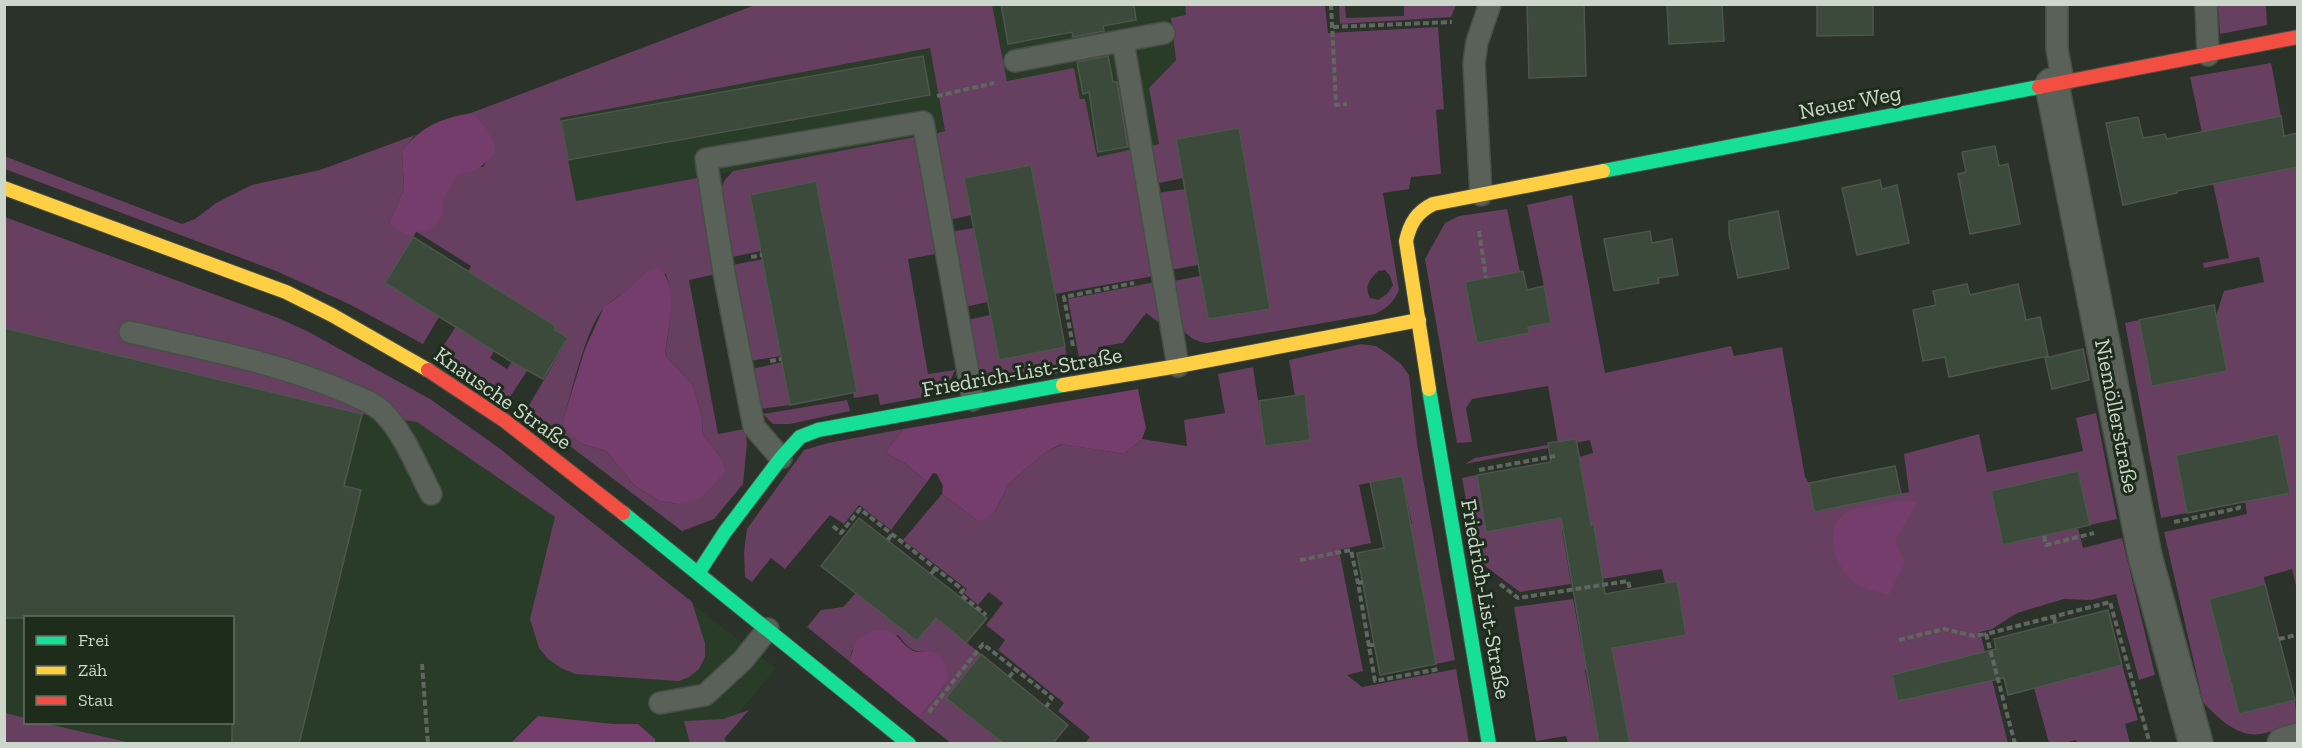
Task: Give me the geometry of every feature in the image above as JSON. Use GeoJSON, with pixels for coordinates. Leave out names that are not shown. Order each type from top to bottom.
{"type":"FeatureCollection","features":[{"type":"Feature","properties":{"kind":"street","name":"Neuer Weg"},"geometry":{"type":"LineString","coordinates":[[1414,217],[1423,208],[1433,204],[2298,37]]}},
{"type":"Feature","properties":{"kind":"street","name":"Niemöllerstraße"},"geometry":{"type":"LineString","coordinates":[[2057,84],[2139,529],[2196,744]]}},
{"type":"Feature","properties":{"kind":"street","name":"Knausche Straße"},"geometry":{"type":"LineString","coordinates":[[8,190],[286,292],[382,342],[505,421],[699,572],[908,742]]}},
{"type":"Feature","properties":{"kind":"street","name":"Friedrich-List-Straße"},"geometry":{"type":"LineString","coordinates":[[1414,217],[1406,241],[1489,744]]}},
{"type":"Feature","properties":{"kind":"street","name":"Friedrich-List-Straße"},"geometry":{"type":"LineString","coordinates":[[699,572],[725,532],[781,458],[800,437],[818,430],[973,400],[1178,366],[1419,320]]}},
{"type":"Feature","properties":{"kind":"street"},"geometry":{"type":"LineString","coordinates":[[2284,744],[2298,740]]}},
{"type":"Feature","properties":{"kind":"lane"},"geometry":{"type":"LineString","coordinates":[[1478,195],[1474,63],[1477,42],[1490,4]]}},
{"type":"Feature","properties":{"kind":"lane"},"geometry":{"type":"LineString","coordinates":[[2057,4],[2057,84]]}},
{"type":"Feature","properties":{"kind":"lane"},"geometry":{"type":"LineString","coordinates":[[2206,4],[2208,54]]}},
{"type":"Feature","properties":{"kind":"lane"},"geometry":{"type":"LineString","coordinates":[[1015,61],[1164,33]]}},
{"type":"Feature","properties":{"kind":"lane"},"geometry":{"type":"LineString","coordinates":[[1123,41],[1178,366]]}},
{"type":"Feature","properties":{"kind":"lane"},"geometry":{"type":"LineString","coordinates":[[781,458],[754,427],[724,273],[706,159],[923,122],[973,400]]}},
{"type":"Feature","properties":{"kind":"lane"},"geometry":{"type":"LineString","coordinates":[[130,332],[287,370],[367,401],[382,411],[403,440],[431,494]]}},
{"type":"Feature","properties":{"kind":"lane"},"geometry":{"type":"LineString","coordinates":[[660,703],[682,701],[705,695],[721,683],[743,660],[768,629]]}},
{"type":"Feature","properties":{"kind":"path"},"geometry":{"type":"LineString","coordinates":[[1331,4],[1336,105],[1347,104]]}},
{"type":"Feature","properties":{"kind":"path"},"geometry":{"type":"LineString","coordinates":[[1332,27],[1460,21]]}},
{"type":"Feature","properties":{"kind":"path"},"geometry":{"type":"LineString","coordinates":[[923,122],[920,100],[1009,79],[1015,61]]}},
{"type":"Feature","properties":{"kind":"path"},"geometry":{"type":"LineString","coordinates":[[1478,195],[1486,278]]}},
{"type":"Feature","properties":{"kind":"path"},"geometry":{"type":"LineString","coordinates":[[1079,382],[1064,297],[1163,277]]}},
{"type":"Feature","properties":{"kind":"path"},"geometry":{"type":"LineString","coordinates":[[1443,476],[1555,456]]}},
{"type":"Feature","properties":{"kind":"path"},"geometry":{"type":"LineString","coordinates":[[2139,529],[2239,508],[2239,503]]}},
{"type":"Feature","properties":{"kind":"path"},"geometry":{"type":"LineString","coordinates":[[833,526],[841,533],[860,509],[963,590],[960,594],[987,615]]}},
{"type":"Feature","properties":{"kind":"path"},"geometry":{"type":"LineString","coordinates":[[2044,536],[2046,545],[2094,533]]}},
{"type":"Feature","properties":{"kind":"path"},"geometry":{"type":"LineString","coordinates":[[888,540],[892,534]]}},
{"type":"Feature","properties":{"kind":"path"},"geometry":{"type":"LineString","coordinates":[[1300,560],[1351,550],[1360,583],[1375,681],[1476,662]]}},
{"type":"Feature","properties":{"kind":"path"},"geometry":{"type":"LineString","coordinates":[[931,574],[936,568]]}},
{"type":"Feature","properties":{"kind":"path"},"geometry":{"type":"LineString","coordinates":[[1518,598],[1628,581],[1630,590]]}},
{"type":"Feature","properties":{"kind":"path"},"geometry":{"type":"LineString","coordinates":[[1899,640],[1944,630],[1974,636],[1986,634],[2110,602],[2150,744]]}},
{"type":"Feature","properties":{"kind":"path"},"geometry":{"type":"LineString","coordinates":[[2054,617],[2055,623]]}},
{"type":"Feature","properties":{"kind":"path"},"geometry":{"type":"LineString","coordinates":[[1986,634],[2015,744]]}},
{"type":"Feature","properties":{"kind":"path"},"geometry":{"type":"LineString","coordinates":[[2279,639],[2296,635]]}},
{"type":"Feature","properties":{"kind":"path"},"geometry":{"type":"LineString","coordinates":[[908,742],[983,644],[1052,698],[1046,706]]}},
{"type":"Feature","properties":{"kind":"path"},"geometry":{"type":"LineString","coordinates":[[1368,645],[1374,645]]}},
{"type":"Feature","properties":{"kind":"path"},"geometry":{"type":"LineString","coordinates":[[422,664],[428,744]]}},
{"type":"Feature","properties":{"kind":"path"},"geometry":{"type":"LineString","coordinates":[[1009,677],[1016,669]]}},
{"type":"Feature","properties":{"kind":"shaded area"},"geometry":{"type":"Polygon","coordinates":[[[755,5],[992,5],[1007,81],[1074,68],[1080,99],[1085,99],[1097,157],[1134,149],[1154,276],[1055,294],[1031,165],[964,178],[972,215],[949,220],[935,134],[945,131],[930,48],[560,118],[576,201],[697,178],[716,274],[689,280],[718,434],[745,429],[747,443],[743,484],[714,519],[682,531],[525,412],[568,339],[554,329],[555,325],[506,295],[477,340],[494,351],[490,358],[507,369],[512,361],[527,371],[508,400],[439,353],[479,290],[463,280],[471,266],[412,229],[455,160],[483,167],[487,160],[471,113],[755,5]],[[666,274],[626,292],[605,307],[592,328],[580,360],[563,420],[582,444],[606,451],[634,485],[659,501],[677,504],[721,458],[703,434],[702,418],[693,385],[665,355],[670,314],[669,284],[666,274]]]}},
{"type":"Feature","properties":{"kind":"shaded area"},"geometry":{"type":"Polygon","coordinates":[[[992,5],[1185,5],[1186,15],[1171,19],[1176,60],[1149,88],[1159,145],[1097,157],[1085,99],[1080,100],[1074,69],[1007,81],[992,5]]]}},
{"type":"Feature","properties":{"kind":"shaded area"},"geometry":{"type":"Polygon","coordinates":[[[1185,5],[1325,5],[1328,33],[1438,27],[1444,109],[1436,110],[1441,174],[1411,177],[1409,189],[1383,193],[1399,290],[1383,309],[1375,314],[1207,343],[1194,339],[1183,330],[1173,281],[1200,276],[1208,319],[1270,308],[1239,128],[1176,139],[1183,178],[1155,184],[1148,147],[1159,144],[1149,88],[1176,60],[1171,18],[1186,15],[1185,5]],[[1385,270],[1378,271],[1368,283],[1367,290],[1370,298],[1378,300],[1387,294],[1393,285],[1385,270]]]}},
{"type":"Feature","properties":{"kind":"shaded area"},"geometry":{"type":"Polygon","coordinates":[[[1339,5],[1345,5],[1346,18],[1404,16],[1404,5],[1456,5],[1451,17],[1340,24],[1339,5]]]}},
{"type":"Feature","properties":{"kind":"shaded area"},"geometry":{"type":"Polygon","coordinates":[[[2218,5],[2266,5],[2267,25],[2220,34],[2218,5]]]}},
{"type":"Feature","properties":{"kind":"shaded area"},"geometry":{"type":"Polygon","coordinates":[[[930,48],[945,132],[575,201],[560,118],[930,48]]]}},
{"type":"Feature","properties":{"kind":"shaded area"},"geometry":{"type":"Polygon","coordinates":[[[2271,63],[2281,116],[2230,126],[2240,179],[2297,167],[2297,590],[2292,569],[2264,577],[2265,584],[2209,599],[2239,714],[2295,700],[2297,723],[2270,732],[2252,734],[2236,730],[2228,725],[2203,702],[2164,532],[2247,514],[2245,501],[2290,493],[2278,435],[2177,455],[2187,513],[2161,518],[2125,323],[2139,320],[2153,386],[2227,371],[2216,316],[2224,291],[2264,282],[2259,257],[2204,268],[2203,263],[2229,258],[2190,77],[2271,63]]]}},
{"type":"Feature","properties":{"kind":"shaded area"},"geometry":{"type":"Polygon","coordinates":[[[471,113],[487,130],[496,151],[480,167],[458,174],[443,200],[443,216],[430,230],[416,232],[413,237],[397,230],[389,223],[404,189],[402,150],[417,135],[432,125],[471,113]]]}},
{"type":"Feature","properties":{"kind":"shaded area"},"geometry":{"type":"Polygon","coordinates":[[[415,135],[402,150],[404,189],[389,223],[413,237],[385,282],[439,317],[423,344],[349,304],[276,271],[5,169],[4,156],[182,224],[195,219],[216,203],[252,185],[320,170],[415,135]]]}},
{"type":"Feature","properties":{"kind":"shaded area"},"geometry":{"type":"Polygon","coordinates":[[[915,137],[936,254],[908,259],[928,374],[955,370],[945,393],[880,405],[878,394],[854,398],[853,393],[857,392],[816,181],[761,251],[732,257],[720,193],[724,181],[733,171],[915,137]]]}},
{"type":"Feature","properties":{"kind":"shaded area"},"geometry":{"type":"Polygon","coordinates":[[[1185,189],[1198,265],[1171,270],[1157,193],[1185,189]]]}},
{"type":"Feature","properties":{"kind":"shaded area"},"geometry":{"type":"Polygon","coordinates":[[[1572,195],[1605,373],[1731,346],[1734,356],[1782,347],[1805,477],[1809,483],[1814,512],[1909,492],[1904,454],[1979,434],[1987,472],[2083,451],[2076,418],[2096,413],[2117,519],[2090,525],[2078,471],[1991,492],[2004,545],[2078,528],[2083,548],[2122,538],[2155,675],[2139,680],[2116,594],[2091,600],[2064,599],[2017,613],[1992,629],[1980,632],[2008,743],[1630,743],[1615,664],[1585,670],[1599,743],[1568,743],[1566,736],[1536,741],[1514,607],[1573,599],[1583,653],[1686,635],[1677,581],[1665,583],[1662,569],[1602,579],[1593,525],[1562,530],[1571,584],[1520,592],[1477,560],[1462,478],[1477,475],[1487,532],[1588,513],[1579,457],[1593,453],[1590,440],[1465,464],[1475,458],[1558,443],[1548,386],[1472,399],[1466,408],[1472,442],[1457,443],[1425,259],[1445,223],[1459,216],[1507,209],[1520,272],[1465,282],[1477,343],[1528,333],[1528,327],[1544,286],[1527,205],[1572,195]]]}},
{"type":"Feature","properties":{"kind":"shaded area"},"geometry":{"type":"Polygon","coordinates":[[[5,217],[278,318],[307,331],[430,399],[499,448],[692,602],[705,643],[705,657],[699,669],[679,681],[575,674],[548,659],[539,648],[530,619],[555,517],[417,422],[362,414],[5,328],[5,217]]]}},
{"type":"Feature","properties":{"kind":"shaded area"},"geometry":{"type":"Polygon","coordinates":[[[973,228],[988,302],[964,307],[951,232],[973,228]]]}},
{"type":"Feature","properties":{"kind":"shaded area"},"geometry":{"type":"Polygon","coordinates":[[[5,234],[415,394],[776,668],[714,743],[5,744],[5,234]]]}},
{"type":"Feature","properties":{"kind":"shaded area"},"geometry":{"type":"Polygon","coordinates":[[[763,259],[781,356],[750,361],[733,265],[763,259]]]}},
{"type":"Feature","properties":{"kind":"shaded area"},"geometry":{"type":"Polygon","coordinates":[[[659,267],[669,286],[671,297],[665,355],[693,385],[702,418],[703,434],[721,458],[725,471],[709,490],[695,501],[677,504],[659,501],[634,485],[606,451],[582,444],[565,427],[563,420],[585,349],[604,307],[648,271],[659,267]]]}},
{"type":"Feature","properties":{"kind":"shaded area"},"geometry":{"type":"Polygon","coordinates":[[[1155,282],[1161,324],[1146,313],[1123,343],[1098,347],[1101,364],[1081,368],[1068,299],[1155,282]]]}},
{"type":"Feature","properties":{"kind":"shaded area"},"geometry":{"type":"Polygon","coordinates":[[[990,315],[999,360],[1065,347],[1070,371],[1000,383],[990,377],[982,371],[973,357],[967,320],[990,315]]]}},
{"type":"Feature","properties":{"kind":"shaded area"},"geometry":{"type":"Polygon","coordinates":[[[1361,344],[1376,346],[1401,364],[1409,375],[1417,444],[1455,660],[1436,664],[1414,543],[1402,527],[1412,524],[1402,476],[1359,485],[1371,543],[1339,550],[1363,671],[1347,675],[1362,687],[1456,669],[1469,743],[1085,743],[1090,737],[1058,711],[1064,703],[998,650],[1005,640],[986,625],[1003,603],[989,592],[978,605],[964,593],[967,589],[903,540],[942,494],[978,521],[995,511],[1009,484],[1043,454],[1062,444],[1124,454],[1142,439],[1187,446],[1184,420],[1225,413],[1218,374],[1253,367],[1265,446],[1310,440],[1305,395],[1295,396],[1289,360],[1361,344]]]}},
{"type":"Feature","properties":{"kind":"shaded area"},"geometry":{"type":"Polygon","coordinates":[[[782,362],[790,405],[760,409],[752,369],[782,362]]]}},
{"type":"Feature","properties":{"kind":"shaded area"},"geometry":{"type":"Polygon","coordinates":[[[1138,389],[1146,428],[1142,439],[1124,454],[1061,444],[1043,454],[1009,484],[995,511],[986,519],[978,521],[942,494],[943,486],[937,474],[933,473],[927,482],[906,464],[886,453],[903,429],[1138,389]]]}},
{"type":"Feature","properties":{"kind":"shaded area"},"geometry":{"type":"Polygon","coordinates":[[[847,400],[850,411],[790,424],[773,424],[763,414],[847,400]]]}},
{"type":"Feature","properties":{"kind":"shaded area"},"geometry":{"type":"Polygon","coordinates":[[[903,429],[886,453],[906,464],[927,482],[891,530],[859,505],[844,524],[830,515],[785,569],[771,558],[752,582],[745,577],[744,552],[747,529],[804,450],[828,443],[903,429]]]}},
{"type":"Feature","properties":{"kind":"shaded area"},"geometry":{"type":"Polygon","coordinates":[[[1906,500],[1917,503],[1895,541],[1905,562],[1889,595],[1857,584],[1849,578],[1834,550],[1834,529],[1838,520],[1850,511],[1906,500]]]}},
{"type":"Feature","properties":{"kind":"shaded area"},"geometry":{"type":"Polygon","coordinates":[[[856,593],[917,641],[936,618],[981,654],[946,698],[1003,743],[951,743],[919,718],[949,680],[927,651],[914,650],[907,646],[898,635],[852,650],[849,661],[807,627],[821,610],[843,607],[856,593]]]}},
{"type":"Feature","properties":{"kind":"shaded area"},"geometry":{"type":"Polygon","coordinates":[[[883,630],[897,636],[912,651],[933,652],[946,666],[949,680],[919,718],[849,661],[857,639],[873,631],[883,630]]]}},
{"type":"Feature","properties":{"kind":"shaded area"},"geometry":{"type":"Polygon","coordinates":[[[2122,665],[2138,720],[2125,724],[2130,743],[2077,743],[2076,740],[2049,743],[2034,688],[2122,665]]]}},
{"type":"Feature","properties":{"kind":"shaded area"},"geometry":{"type":"Polygon","coordinates":[[[749,710],[724,739],[728,743],[690,743],[684,721],[723,719],[749,710]]]}},
{"type":"Feature","properties":{"kind":"shaded area"},"geometry":{"type":"Polygon","coordinates":[[[5,713],[24,718],[24,724],[48,724],[131,743],[5,743],[5,713]]]}},
{"type":"Feature","properties":{"kind":"shaded area"},"geometry":{"type":"Polygon","coordinates":[[[538,716],[613,724],[638,724],[655,739],[655,744],[511,743],[538,716]]]}},
{"type":"Feature","properties":{"kind":"building"},"geometry":{"type":"Polygon","coordinates":[[[1001,4],[1134,4],[1136,20],[1103,26],[1104,31],[1073,37],[1072,32],[1008,44],[1001,4]]]}},
{"type":"Feature","properties":{"kind":"building"},"geometry":{"type":"Polygon","coordinates":[[[1527,4],[1584,4],[1586,76],[1529,78],[1527,4]]]}},
{"type":"Feature","properties":{"kind":"building"},"geometry":{"type":"Polygon","coordinates":[[[1667,4],[1722,4],[1724,41],[1669,44],[1667,4]]]}},
{"type":"Feature","properties":{"kind":"building"},"geometry":{"type":"Polygon","coordinates":[[[1817,4],[1873,4],[1873,35],[1817,36],[1817,4]]]}},
{"type":"Feature","properties":{"kind":"building"},"geometry":{"type":"Polygon","coordinates":[[[923,56],[930,95],[568,160],[561,121],[923,56]]]}},
{"type":"Feature","properties":{"kind":"building"},"geometry":{"type":"Polygon","coordinates":[[[1108,56],[1113,82],[1117,82],[1128,147],[1098,152],[1089,92],[1083,94],[1077,62],[1108,56]]]}},
{"type":"Feature","properties":{"kind":"building"},"geometry":{"type":"Polygon","coordinates":[[[2281,116],[2284,136],[2298,133],[2298,167],[2177,191],[2177,193],[2123,205],[2106,123],[2138,117],[2143,138],[2165,134],[2167,139],[2281,116]]]}},
{"type":"Feature","properties":{"kind":"building"},"geometry":{"type":"Polygon","coordinates":[[[1239,128],[1270,309],[1208,319],[1176,139],[1239,128]]]}},
{"type":"Feature","properties":{"kind":"building"},"geometry":{"type":"Polygon","coordinates":[[[1995,146],[1999,166],[2008,164],[2020,224],[1970,234],[1958,174],[1966,172],[1962,152],[1995,146]]]}},
{"type":"Feature","properties":{"kind":"building"},"geometry":{"type":"Polygon","coordinates":[[[1031,165],[1065,347],[999,360],[964,178],[1031,165]]]}},
{"type":"Feature","properties":{"kind":"building"},"geometry":{"type":"Polygon","coordinates":[[[1880,180],[1882,189],[1897,185],[1909,243],[1857,255],[1842,188],[1880,180]]]}},
{"type":"Feature","properties":{"kind":"building"},"geometry":{"type":"Polygon","coordinates":[[[816,181],[857,392],[790,405],[750,195],[816,181]]]}},
{"type":"Feature","properties":{"kind":"building"},"geometry":{"type":"Polygon","coordinates":[[[1778,211],[1789,268],[1738,278],[1729,234],[1729,221],[1778,211]]]}},
{"type":"Feature","properties":{"kind":"building"},"geometry":{"type":"Polygon","coordinates":[[[1650,231],[1652,243],[1672,239],[1678,275],[1658,278],[1659,283],[1614,291],[1604,239],[1650,231]]]}},
{"type":"Feature","properties":{"kind":"building"},"geometry":{"type":"Polygon","coordinates":[[[413,237],[556,326],[554,329],[568,338],[543,379],[385,283],[413,237]]]}},
{"type":"Feature","properties":{"kind":"building"},"geometry":{"type":"Polygon","coordinates":[[[1523,271],[1527,290],[1544,286],[1551,323],[1528,327],[1529,333],[1477,343],[1465,282],[1523,271]]]}},
{"type":"Feature","properties":{"kind":"building"},"geometry":{"type":"Polygon","coordinates":[[[1967,284],[1970,295],[2018,284],[2026,320],[2040,317],[2048,356],[1949,377],[1945,357],[1923,361],[1913,310],[1936,305],[1933,291],[1967,284]]]}},
{"type":"Feature","properties":{"kind":"building"},"geometry":{"type":"Polygon","coordinates":[[[2214,305],[2227,371],[2152,386],[2139,320],[2214,305]]]}},
{"type":"Feature","properties":{"kind":"building"},"geometry":{"type":"Polygon","coordinates":[[[4,328],[362,414],[344,486],[361,490],[299,744],[232,744],[234,616],[24,616],[24,618],[4,618],[4,328]]]}},
{"type":"Feature","properties":{"kind":"building"},"geometry":{"type":"Polygon","coordinates":[[[2083,349],[2089,380],[2052,389],[2045,358],[2083,349]]]}},
{"type":"Feature","properties":{"kind":"building"},"geometry":{"type":"Polygon","coordinates":[[[1305,394],[1310,440],[1265,446],[1259,401],[1305,394]]]}},
{"type":"Feature","properties":{"kind":"building"},"geometry":{"type":"Polygon","coordinates":[[[2278,434],[2290,493],[2187,513],[2176,455],[2278,434]]]}},
{"type":"Feature","properties":{"kind":"building"},"geometry":{"type":"Polygon","coordinates":[[[1576,439],[1591,525],[1594,525],[1605,594],[1677,581],[1686,635],[1612,648],[1630,744],[1599,744],[1561,518],[1486,532],[1477,475],[1551,462],[1548,443],[1576,439]]]}},
{"type":"Feature","properties":{"kind":"building"},"geometry":{"type":"Polygon","coordinates":[[[1895,466],[1901,494],[1814,512],[1809,483],[1895,466]]]}},
{"type":"Feature","properties":{"kind":"building"},"geometry":{"type":"Polygon","coordinates":[[[2078,471],[2090,525],[2003,545],[1991,491],[2078,471]]]}},
{"type":"Feature","properties":{"kind":"building"},"geometry":{"type":"Polygon","coordinates":[[[1402,476],[1436,664],[1380,675],[1357,553],[1384,548],[1370,482],[1402,476]]]}},
{"type":"Feature","properties":{"kind":"building"},"geometry":{"type":"Polygon","coordinates":[[[859,518],[987,618],[966,643],[936,618],[917,641],[821,566],[859,518]]]}},
{"type":"Feature","properties":{"kind":"building"},"geometry":{"type":"Polygon","coordinates":[[[2265,584],[2295,700],[2239,714],[2209,599],[2265,584]]]}},
{"type":"Feature","properties":{"kind":"building"},"geometry":{"type":"Polygon","coordinates":[[[2108,610],[2122,665],[2008,695],[2004,678],[1898,701],[1892,675],[1996,649],[1994,639],[2108,610]]]}},
{"type":"Feature","properties":{"kind":"building"},"geometry":{"type":"Polygon","coordinates":[[[981,654],[1068,725],[1053,743],[1003,743],[946,698],[981,654]]]}},
{"type":"Feature","properties":{"kind":"traffic: fast"},"geometry":{"type":"LineString","coordinates":[[1603,171],[2039,87]]}},
{"type":"Feature","properties":{"kind":"traffic: fast"},"geometry":{"type":"LineString","coordinates":[[699,572],[725,532],[781,458],[800,437],[818,430],[1063,385]]}},
{"type":"Feature","properties":{"kind":"traffic: fast"},"geometry":{"type":"LineString","coordinates":[[1429,389],[1489,744]]}},
{"type":"Feature","properties":{"kind":"traffic: fast"},"geometry":{"type":"LineString","coordinates":[[623,513],[909,744]]}},
{"type":"Feature","properties":{"kind":"traffic: slow"},"geometry":{"type":"LineString","coordinates":[[1429,389],[1406,241],[1415,219],[1433,204],[1603,171]]}},
{"type":"Feature","properties":{"kind":"traffic: slow"},"geometry":{"type":"LineString","coordinates":[[4,188],[286,292],[332,315],[428,370]]}},
{"type":"Feature","properties":{"kind":"traffic: slow"},"geometry":{"type":"LineString","coordinates":[[1063,385],[1178,366],[1419,320]]}},
{"type":"Feature","properties":{"kind":"traffic: jam"},"geometry":{"type":"LineString","coordinates":[[2039,87],[2298,37]]}},
{"type":"Feature","properties":{"kind":"traffic: jam"},"geometry":{"type":"LineString","coordinates":[[428,370],[505,421],[623,513]]}}]}
